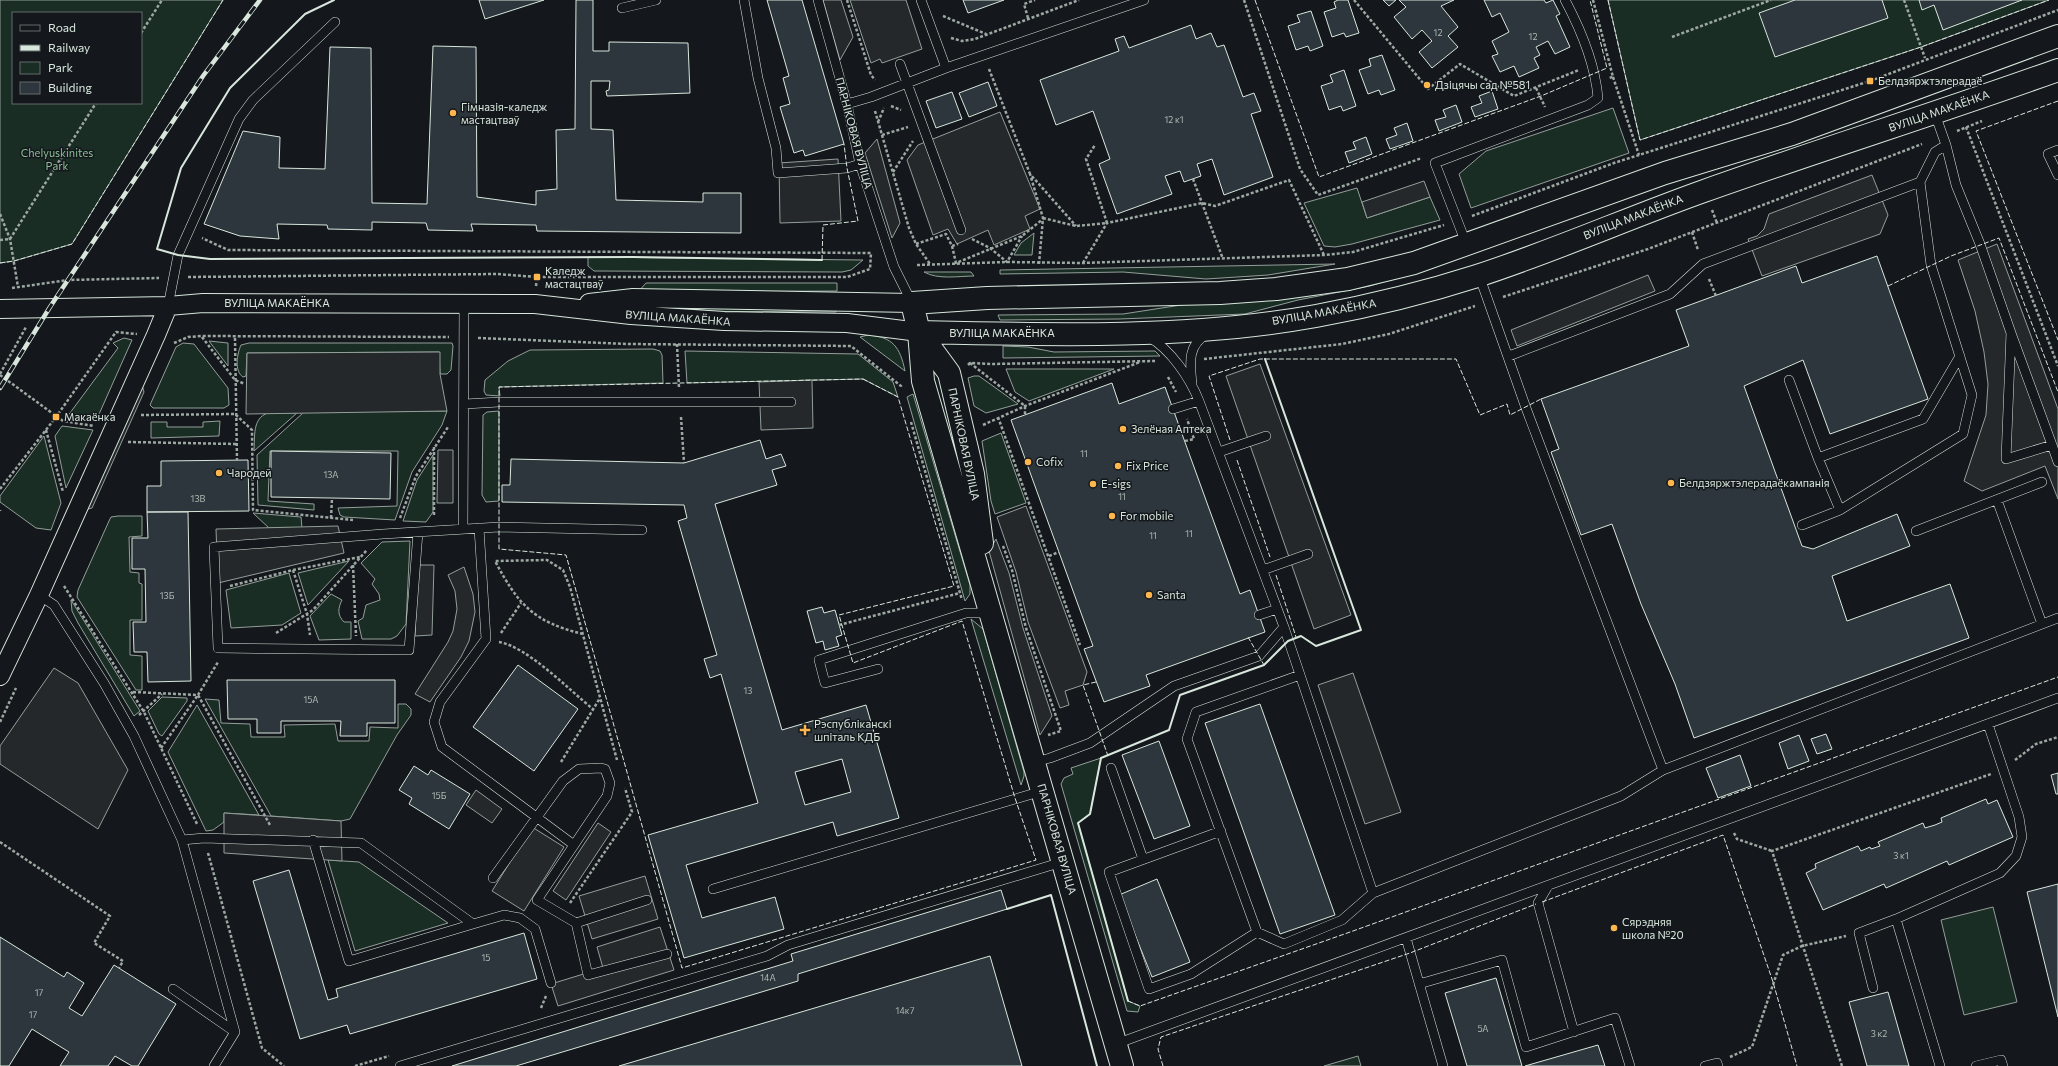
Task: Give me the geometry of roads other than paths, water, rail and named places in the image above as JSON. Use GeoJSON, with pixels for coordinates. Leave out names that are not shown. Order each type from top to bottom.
{"type":"FeatureCollection","features":[{"type":"Feature","properties":{"kind":"street","name":"ВУЛІЦА МАКАЁНКА"},"geometry":{"type":"LineString","coordinates":[[553,307],[633,298],[912,303],[987,298],[1160,295],[1276,289],[1348,279],[1414,263],[1665,173],[1792,134],[2058,36]]}},
{"type":"Feature","properties":{"kind":"street","name":"ВУЛІЦА МАКАЁНКА"},"geometry":{"type":"LineString","coordinates":[[0,309],[168,306],[203,303],[535,304],[553,307],[724,321],[847,323],[919,332],[990,334],[1143,333],[1312,317],[1359,308],[1430,290],[1479,275],[1704,191],[1935,114],[2058,70]]}},
{"type":"Feature","properties":{"kind":"street"},"geometry":{"type":"LineString","coordinates":[[1466,244],[1479,275]]}},
{"type":"Feature","properties":{"kind":"street","name":"ПАРНІКОВАЯ ВУЛІЦА"},"geometry":{"type":"LineString","coordinates":[[912,303],[919,332],[923,381],[991,613],[1043,760],[1043,790],[1122,1066]]}},
{"type":"Feature","properties":{"kind":"street"},"geometry":{"type":"LineString","coordinates":[[0,676],[39,595],[168,306]]}},
{"type":"Feature","properties":{"kind":"lane"},"geometry":{"type":"LineString","coordinates":[[622,8],[656,0]]}},
{"type":"Feature","properties":{"kind":"lane"},"geometry":{"type":"LineString","coordinates":[[744,0],[758,78],[776,148],[778,173],[847,168],[860,164]]}},
{"type":"Feature","properties":{"kind":"lane","name":"ПАРНІКОВАЯ ВУЛІЦА"},"geometry":{"type":"LineString","coordinates":[[818,0],[847,104],[860,164],[894,267],[912,303]]}},
{"type":"Feature","properties":{"kind":"lane"},"geometry":{"type":"LineString","coordinates":[[921,0],[946,68]]}},
{"type":"Feature","properties":{"kind":"lane"},"geometry":{"type":"LineString","coordinates":[[847,104],[871,97],[946,68],[1144,0]]}},
{"type":"Feature","properties":{"kind":"lane"},"geometry":{"type":"LineString","coordinates":[[1466,244],[1435,163],[1588,105],[1598,98],[1597,81],[1592,65],[1576,22],[1565,0]]}},
{"type":"Feature","properties":{"kind":"lane"},"geometry":{"type":"LineString","coordinates":[[168,306],[178,255],[239,119],[253,100],[335,22]]}},
{"type":"Feature","properties":{"kind":"lane"},"geometry":{"type":"LineString","coordinates":[[900,64],[961,230]]}},
{"type":"Feature","properties":{"kind":"lane"},"geometry":{"type":"LineString","coordinates":[[1935,114],[1946,145],[1956,185],[1980,244],[2058,462]]}},
{"type":"Feature","properties":{"kind":"lane"},"geometry":{"type":"LineString","coordinates":[[1802,525],[1840,510],[1963,434],[1972,395],[1931,265],[1920,182],[1935,152],[1946,145]]}},
{"type":"Feature","properties":{"kind":"lane"},"geometry":{"type":"LineString","coordinates":[[2058,150],[2048,154],[2058,175]]}},
{"type":"Feature","properties":{"kind":"lane"},"geometry":{"type":"LineString","coordinates":[[1509,356],[1670,294],[1703,264],[1920,182]]}},
{"type":"Feature","properties":{"kind":"lane"},"geometry":{"type":"LineString","coordinates":[[1479,275],[1509,356],[1526,408],[1663,770]]}},
{"type":"Feature","properties":{"kind":"lane"},"geometry":{"type":"LineString","coordinates":[[463,529],[465,404],[463,337],[464,303]]}},
{"type":"Feature","properties":{"kind":"lane"},"geometry":{"type":"LineString","coordinates":[[1218,327],[1204,335],[1196,342],[1189,361],[1192,384],[1284,627],[1373,893]]}},
{"type":"Feature","properties":{"kind":"lane"},"geometry":{"type":"LineString","coordinates":[[1143,333],[1163,347],[1192,384]]}},
{"type":"Feature","properties":{"kind":"lane"},"geometry":{"type":"LineString","coordinates":[[2011,333],[2006,459],[2052,445]]}},
{"type":"Feature","properties":{"kind":"lane"},"geometry":{"type":"LineString","coordinates":[[1818,458],[1923,418],[1960,356]]}},
{"type":"Feature","properties":{"kind":"lane"},"geometry":{"type":"LineString","coordinates":[[1789,380],[1818,458],[1840,510]]}},
{"type":"Feature","properties":{"kind":"lane"},"geometry":{"type":"LineString","coordinates":[[1173,409],[1199,401]]}},
{"type":"Feature","properties":{"kind":"lane"},"geometry":{"type":"LineString","coordinates":[[465,404],[499,402],[791,402]]}},
{"type":"Feature","properties":{"kind":"lane"},"geometry":{"type":"LineString","coordinates":[[1219,452],[1266,436]]}},
{"type":"Feature","properties":{"kind":"lane"},"geometry":{"type":"LineString","coordinates":[[1916,532],[2042,482]]}},
{"type":"Feature","properties":{"kind":"lane"},"geometry":{"type":"LineString","coordinates":[[1997,500],[2042,624]]}},
{"type":"Feature","properties":{"kind":"lane"},"geometry":{"type":"LineString","coordinates":[[479,528],[486,639],[440,702],[434,722],[442,747],[574,845]]}},
{"type":"Feature","properties":{"kind":"lane"},"geometry":{"type":"LineString","coordinates":[[418,532],[409,650],[218,648],[214,547],[418,532],[479,528],[642,530]]}},
{"type":"Feature","properties":{"kind":"lane"},"geometry":{"type":"LineString","coordinates":[[1262,570],[1308,554]]}},
{"type":"Feature","properties":{"kind":"lane"},"geometry":{"type":"LineString","coordinates":[[39,595],[54,606],[104,683],[126,723],[182,840],[235,1032],[214,1066]]}},
{"type":"Feature","properties":{"kind":"lane"},"geometry":{"type":"LineString","coordinates":[[1259,615],[1277,609]]}},
{"type":"Feature","properties":{"kind":"lane"},"geometry":{"type":"LineString","coordinates":[[878,668],[825,683],[819,660],[966,613],[991,613]]}},
{"type":"Feature","properties":{"kind":"lane"},"geometry":{"type":"LineString","coordinates":[[1300,675],[1196,712],[1187,739],[1257,932],[1284,944],[1342,920],[1373,893],[1621,796],[1663,770],[2058,618]]}},
{"type":"Feature","properties":{"kind":"lane"},"geometry":{"type":"LineString","coordinates":[[1043,760],[1101,737],[1174,686],[1259,656],[1284,627]]}},
{"type":"Feature","properties":{"kind":"lane"},"geometry":{"type":"LineString","coordinates":[[1116,1044],[2058,698]]}},
{"type":"Feature","properties":{"kind":"lane"},"geometry":{"type":"LineString","coordinates":[[1873,988],[1859,933],[1896,919],[2000,872],[2016,856],[2022,837],[2019,817],[1988,724]]}},
{"type":"Feature","properties":{"kind":"lane"},"geometry":{"type":"LineString","coordinates":[[1111,768],[1143,859]]}},
{"type":"Feature","properties":{"kind":"lane"},"geometry":{"type":"LineString","coordinates":[[493,878],[563,781],[579,770],[605,769],[610,783],[607,796],[536,900],[576,923],[588,974],[667,954]]}},
{"type":"Feature","properties":{"kind":"lane"},"geometry":{"type":"LineString","coordinates":[[713,889],[1043,790]]}},
{"type":"Feature","properties":{"kind":"lane"},"geometry":{"type":"LineString","coordinates":[[1221,830],[1109,872],[1149,989],[1191,974],[1257,932]]}},
{"type":"Feature","properties":{"kind":"lane"},"geometry":{"type":"LineString","coordinates":[[182,840],[204,838],[278,839],[361,843],[473,924]]}},
{"type":"Feature","properties":{"kind":"lane"},"geometry":{"type":"LineString","coordinates":[[312,840],[349,962],[504,915],[520,918],[535,929],[551,982]]}},
{"type":"Feature","properties":{"kind":"lane"},"geometry":{"type":"LineString","coordinates":[[400,1066],[767,956],[788,945],[1064,861]]}},
{"type":"Feature","properties":{"kind":"lane"},"geometry":{"type":"LineString","coordinates":[[1548,886],[1538,903],[1574,1032]]}},
{"type":"Feature","properties":{"kind":"lane"},"geometry":{"type":"LineString","coordinates":[[576,923],[647,900]]}},
{"type":"Feature","properties":{"kind":"lane"},"geometry":{"type":"LineString","coordinates":[[1896,919],[1940,1066]]}},
{"type":"Feature","properties":{"kind":"lane"},"geometry":{"type":"LineString","coordinates":[[1406,938],[1443,1066]]}},
{"type":"Feature","properties":{"kind":"lane"},"geometry":{"type":"LineString","coordinates":[[1419,984],[1502,960],[1526,1047],[1615,1018],[1630,1066]]}},
{"type":"Feature","properties":{"kind":"lane"},"geometry":{"type":"LineString","coordinates":[[173,989],[235,1032]]}},
{"type":"Feature","properties":{"kind":"lane"},"geometry":{"type":"LineString","coordinates":[[1976,1066],[2001,1060],[2003,1066]]}},
{"type":"Feature","properties":{"kind":"lane"},"geometry":{"type":"LineString","coordinates":[[1706,1066],[1717,1064]]}},
{"type":"Feature","properties":{"kind":"railway"},"geometry":{"type":"LineString","coordinates":[[0,388],[50,307],[203,76],[260,0]]}},
{"type":"Feature","properties":{"kind":"place","name":"Белдзяржтэлерадаё"},"geometry":{"type":"Point","coordinates":[1870,81]}},
{"type":"Feature","properties":{"kind":"place","name":"Дзіцячы сад №581"},"geometry":{"type":"Point","coordinates":[1427,85]}},
{"type":"Feature","properties":{"kind":"place","name":"Гімназія-каледж мастацтваў"},"geometry":{"type":"Point","coordinates":[453,113]}},
{"type":"Feature","properties":{"kind":"place","name":"Каледж мастацтваў"},"geometry":{"type":"Point","coordinates":[537,277]}},
{"type":"Feature","properties":{"kind":"place","name":"Макаёнка"},"geometry":{"type":"Point","coordinates":[56,417]}},
{"type":"Feature","properties":{"kind":"place","name":"Зелёная Аптека"},"geometry":{"type":"Point","coordinates":[1123,429]}},
{"type":"Feature","properties":{"kind":"place","name":"Cofix"},"geometry":{"type":"Point","coordinates":[1028,462]}},
{"type":"Feature","properties":{"kind":"place","name":"Fix Price"},"geometry":{"type":"Point","coordinates":[1118,466]}},
{"type":"Feature","properties":{"kind":"place","name":"Чародей"},"geometry":{"type":"Point","coordinates":[219,473]}},
{"type":"Feature","properties":{"kind":"place","name":"Белдзяржтэлерадаёкампанія"},"geometry":{"type":"Point","coordinates":[1671,483]}},
{"type":"Feature","properties":{"kind":"place","name":"E-sigs"},"geometry":{"type":"Point","coordinates":[1093,484]}},
{"type":"Feature","properties":{"kind":"place","name":"For mobile"},"geometry":{"type":"Point","coordinates":[1112,516]}},
{"type":"Feature","properties":{"kind":"place","name":"Santa"},"geometry":{"type":"Point","coordinates":[1149,595]}},
{"type":"Feature","properties":{"kind":"place","name":"Рэспубліканскі шпіталь КДБ"},"geometry":{"type":"Point","coordinates":[805,730]}},
{"type":"Feature","properties":{"kind":"place","name":"Сярэдняя школа №20"},"geometry":{"type":"Point","coordinates":[1614,928]}},
{"type":"Feature","properties":{"kind":"park label","name":"Chelyuskinites Park"},"geometry":{"type":"Point","coordinates":[57,159]}}]}
